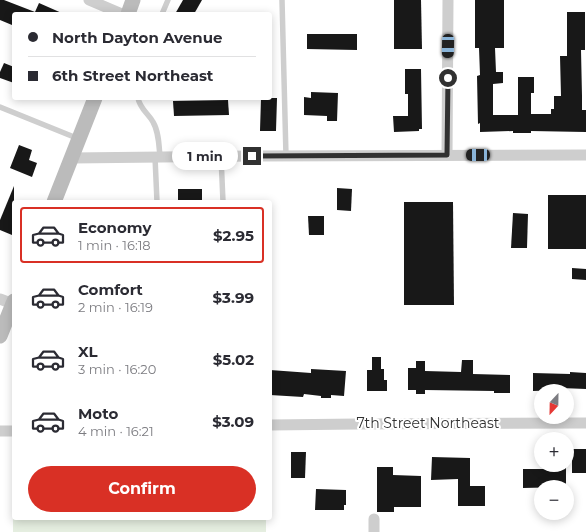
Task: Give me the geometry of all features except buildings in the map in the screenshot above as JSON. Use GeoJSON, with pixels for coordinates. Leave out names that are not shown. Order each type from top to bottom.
{"type":"FeatureCollection","features":[{"type":"Feature","properties":{"kind":"main road"},"geometry":{"type":"LineString","coordinates":[[129,12],[133,0]]}},
{"type":"Feature","properties":{"kind":"main road"},"geometry":{"type":"LineString","coordinates":[[55,200],[94,100]]}},
{"type":"Feature","properties":{"kind":"main road"},"geometry":{"type":"LineString","coordinates":[[0,336],[10,306]]}},
{"type":"Feature","properties":{"kind":"street"},"geometry":{"type":"LineString","coordinates":[[89,0],[117,12]]}},
{"type":"Feature","properties":{"kind":"street"},"geometry":{"type":"LineString","coordinates":[[447,155],[448,0]]}},
{"type":"Feature","properties":{"kind":"street"},"geometry":{"type":"LineString","coordinates":[[72,158],[586,155]]}},
{"type":"Feature","properties":{"kind":"street","name":"7th Street Northeast"},"geometry":{"type":"LineString","coordinates":[[272,425],[586,423]]}},
{"type":"Feature","properties":{"kind":"street"},"geometry":{"type":"LineString","coordinates":[[0,431],[12,431]]}},
{"type":"Feature","properties":{"kind":"street"},"geometry":{"type":"LineString","coordinates":[[374,519],[374,532]]}},
{"type":"Feature","properties":{"kind":"lane"},"geometry":{"type":"LineString","coordinates":[[163,12],[168,0]]}},
{"type":"Feature","properties":{"kind":"lane"},"geometry":{"type":"LineString","coordinates":[[282,0],[286,156]]}},
{"type":"Feature","properties":{"kind":"lane"},"geometry":{"type":"LineString","coordinates":[[139,100],[140,105],[154,123],[158,133],[157,200]]}},
{"type":"Feature","properties":{"kind":"lane"},"geometry":{"type":"LineString","coordinates":[[0,107],[79,140]]}},
{"type":"Feature","properties":{"kind":"lane"},"geometry":{"type":"LineString","coordinates":[[221,156],[223,200]]}},
{"type":"Feature","properties":{"kind":"shaded area"},"geometry":{"type":"Polygon","coordinates":[[[13,520],[266,520],[266,532],[13,532],[13,520]]]}},
{"type":"Feature","properties":{"kind":"route"},"geometry":{"type":"LineString","coordinates":[[252,156],[447,155],[448,78]]}}]}
